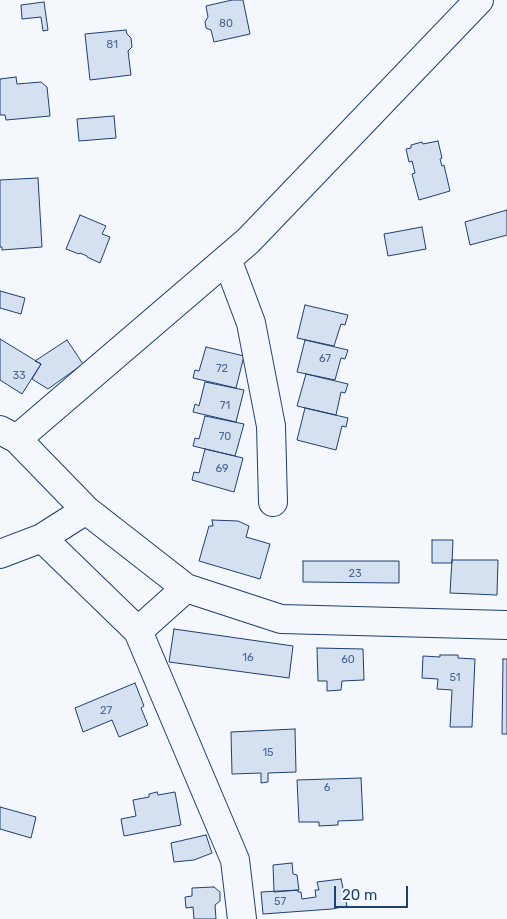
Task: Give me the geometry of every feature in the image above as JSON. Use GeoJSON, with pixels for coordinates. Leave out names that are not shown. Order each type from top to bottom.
{"type":"FeatureCollection","features":[{"type":"Feature","properties":{"kind":"street"},"geometry":{"type":"LineString","coordinates":[[471,3],[248,241],[9,434],[86,510],[186,588],[281,619],[507,625]]}},
{"type":"Feature","properties":{"kind":"street"},"geometry":{"type":"LineString","coordinates":[[227,259],[251,323],[271,426],[273,502]]}},
{"type":"Feature","properties":{"kind":"street"},"geometry":{"type":"LineString","coordinates":[[0,554],[42,538],[86,510]]}},
{"type":"Feature","properties":{"kind":"street"},"geometry":{"type":"LineString","coordinates":[[42,538],[138,631],[235,860],[242,919]]}},
{"type":"Feature","properties":{"kind":"street"},"geometry":{"type":"LineString","coordinates":[[138,631],[186,588]]}},
{"type":"Feature","properties":{"kind":"building"},"geometry":{"type":"Polygon","coordinates":[[[232,0],[243,0],[250,34],[214,42],[211,30],[206,28],[205,22],[208,17],[206,6],[232,0]]]}},
{"type":"Feature","properties":{"kind":"building"},"geometry":{"type":"Polygon","coordinates":[[[44,2],[48,30],[43,31],[41,17],[22,19],[21,5],[44,2]]]}},
{"type":"Feature","properties":{"kind":"building"},"geometry":{"type":"Polygon","coordinates":[[[126,30],[131,38],[132,47],[128,51],[131,75],[90,80],[85,34],[126,30]]]}},
{"type":"Feature","properties":{"kind":"building"},"geometry":{"type":"Polygon","coordinates":[[[16,77],[17,84],[41,82],[47,87],[50,116],[6,120],[5,115],[0,115],[0,79],[16,77]]]}},
{"type":"Feature","properties":{"kind":"building"},"geometry":{"type":"Polygon","coordinates":[[[114,116],[116,138],[79,141],[77,119],[114,116]]]}},
{"type":"Feature","properties":{"kind":"building"},"geometry":{"type":"Polygon","coordinates":[[[438,141],[442,158],[440,159],[442,166],[444,165],[450,191],[419,200],[412,174],[415,173],[412,161],[409,162],[406,149],[411,148],[411,145],[422,142],[423,144],[438,141]]]}},
{"type":"Feature","properties":{"kind":"building"},"geometry":{"type":"Polygon","coordinates":[[[38,178],[42,247],[2,250],[2,247],[0,247],[0,180],[38,178]]]}},
{"type":"Feature","properties":{"kind":"building"},"geometry":{"type":"Polygon","coordinates":[[[507,210],[507,235],[470,245],[465,222],[507,210]]]}},
{"type":"Feature","properties":{"kind":"building"},"geometry":{"type":"Polygon","coordinates":[[[80,215],[106,226],[102,234],[110,237],[100,263],[80,253],[66,249],[80,215]]]}},
{"type":"Feature","properties":{"kind":"building"},"geometry":{"type":"Polygon","coordinates":[[[422,227],[426,249],[388,256],[384,234],[422,227]]]}},
{"type":"Feature","properties":{"kind":"building"},"geometry":{"type":"Polygon","coordinates":[[[0,291],[25,298],[21,314],[0,308],[0,291]]]}},
{"type":"Feature","properties":{"kind":"building"},"geometry":{"type":"Polygon","coordinates":[[[305,305],[348,315],[345,325],[341,324],[334,346],[297,338],[305,305]]]}},
{"type":"Feature","properties":{"kind":"building"},"geometry":{"type":"Polygon","coordinates":[[[0,339],[41,364],[22,394],[0,380],[0,339]]]}},
{"type":"Feature","properties":{"kind":"building"},"geometry":{"type":"Polygon","coordinates":[[[67,340],[83,364],[48,389],[32,379],[41,364],[35,361],[67,340]]]}},
{"type":"Feature","properties":{"kind":"building"},"geometry":{"type":"Polygon","coordinates":[[[305,340],[348,350],[345,359],[341,358],[335,380],[297,372],[305,340]]]}},
{"type":"Feature","properties":{"kind":"building"},"geometry":{"type":"Polygon","coordinates":[[[206,347],[244,356],[236,388],[193,378],[195,370],[199,371],[206,347]]]}},
{"type":"Feature","properties":{"kind":"building"},"geometry":{"type":"Polygon","coordinates":[[[306,374],[348,384],[345,393],[341,392],[336,415],[297,406],[306,374]]]}},
{"type":"Feature","properties":{"kind":"building"},"geometry":{"type":"Polygon","coordinates":[[[205,382],[244,390],[236,422],[193,412],[195,404],[199,406],[205,382]]]}},
{"type":"Feature","properties":{"kind":"building"},"geometry":{"type":"Polygon","coordinates":[[[305,408],[348,418],[346,427],[342,426],[336,450],[297,440],[305,408]]]}},
{"type":"Feature","properties":{"kind":"building"},"geometry":{"type":"Polygon","coordinates":[[[205,416],[244,424],[235,456],[193,446],[195,438],[199,439],[205,416]]]}},
{"type":"Feature","properties":{"kind":"building"},"geometry":{"type":"Polygon","coordinates":[[[205,449],[243,458],[234,492],[192,480],[194,472],[199,473],[205,449]]]}},
{"type":"Feature","properties":{"kind":"building"},"geometry":{"type":"Polygon","coordinates":[[[212,520],[238,521],[249,526],[246,537],[270,544],[260,579],[199,561],[209,526],[213,526],[212,520]]]}},
{"type":"Feature","properties":{"kind":"building"},"geometry":{"type":"Polygon","coordinates":[[[432,540],[453,540],[452,563],[432,563],[432,540]]]}},
{"type":"Feature","properties":{"kind":"building"},"geometry":{"type":"Polygon","coordinates":[[[452,560],[498,560],[497,595],[450,593],[452,560]]]}},
{"type":"Feature","properties":{"kind":"building"},"geometry":{"type":"Polygon","coordinates":[[[303,561],[399,561],[399,583],[303,582],[303,561]]]}},
{"type":"Feature","properties":{"kind":"building"},"geometry":{"type":"Polygon","coordinates":[[[174,629],[293,646],[289,678],[169,662],[174,629]]]}},
{"type":"Feature","properties":{"kind":"building"},"geometry":{"type":"Polygon","coordinates":[[[317,648],[363,649],[364,680],[342,681],[341,690],[327,691],[327,681],[318,681],[317,648]]]}},
{"type":"Feature","properties":{"kind":"building"},"geometry":{"type":"Polygon","coordinates":[[[440,655],[458,655],[458,658],[475,659],[472,727],[450,727],[452,690],[437,689],[438,679],[422,678],[423,656],[440,657],[440,655]]]}},
{"type":"Feature","properties":{"kind":"building"},"geometry":{"type":"Polygon","coordinates":[[[503,659],[507,659],[507,734],[502,734],[503,659]]]}},
{"type":"Feature","properties":{"kind":"building"},"geometry":{"type":"Polygon","coordinates":[[[135,683],[144,706],[141,708],[148,725],[119,737],[112,720],[83,732],[75,708],[135,683]]]}},
{"type":"Feature","properties":{"kind":"building"},"geometry":{"type":"Polygon","coordinates":[[[295,729],[296,772],[268,773],[268,782],[261,783],[261,773],[232,774],[231,732],[295,729]]]}},
{"type":"Feature","properties":{"kind":"building"},"geometry":{"type":"Polygon","coordinates":[[[361,778],[363,820],[338,821],[338,825],[319,826],[319,822],[299,822],[297,780],[361,778]]]}},
{"type":"Feature","properties":{"kind":"building"},"geometry":{"type":"Polygon","coordinates":[[[157,792],[158,795],[175,792],[181,825],[124,836],[121,819],[136,816],[133,800],[149,797],[149,794],[157,792]]]}},
{"type":"Feature","properties":{"kind":"building"},"geometry":{"type":"Polygon","coordinates":[[[0,807],[36,817],[31,838],[0,829],[0,807]]]}},
{"type":"Feature","properties":{"kind":"building"},"geometry":{"type":"Polygon","coordinates":[[[206,835],[212,853],[194,860],[174,862],[171,843],[206,835]]]}},
{"type":"Feature","properties":{"kind":"building"},"geometry":{"type":"Polygon","coordinates":[[[292,863],[293,874],[297,875],[299,890],[274,892],[273,865],[292,863]]]}},
{"type":"Feature","properties":{"kind":"building"},"geometry":{"type":"Polygon","coordinates":[[[341,879],[347,906],[332,909],[263,914],[261,892],[298,890],[298,892],[301,892],[302,899],[316,897],[315,890],[319,890],[317,882],[341,879]]]}},
{"type":"Feature","properties":{"kind":"building"},"geometry":{"type":"Polygon","coordinates":[[[214,887],[220,892],[220,901],[215,905],[216,919],[194,919],[193,907],[186,908],[185,897],[192,896],[192,888],[214,887]]]}}]}
